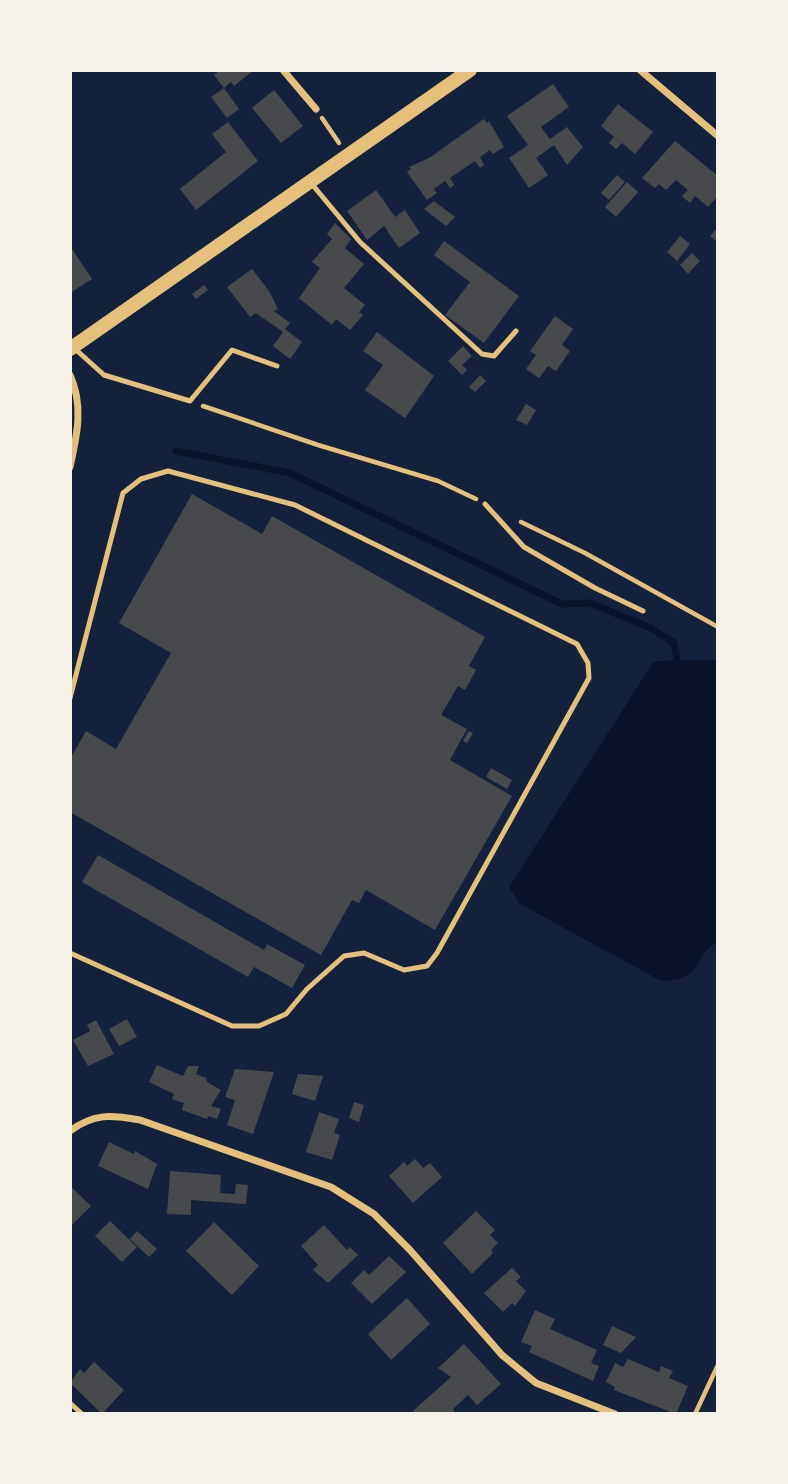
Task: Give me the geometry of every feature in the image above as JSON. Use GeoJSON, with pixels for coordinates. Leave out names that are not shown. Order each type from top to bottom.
{"type":"FeatureCollection","features":[{"type":"Feature","properties":{"kind":"main road"},"geometry":{"type":"LineString","coordinates":[[71,348],[349,157],[470,70]]}},
{"type":"Feature","properties":{"kind":"street"},"geometry":{"type":"LineString","coordinates":[[284,70],[316,109]]}},
{"type":"Feature","properties":{"kind":"street"},"geometry":{"type":"LineString","coordinates":[[640,70],[718,136]]}},
{"type":"Feature","properties":{"kind":"street"},"geometry":{"type":"LineString","coordinates":[[70,375],[78,401],[79,420],[70,467]]}},
{"type":"Feature","properties":{"kind":"street"},"geometry":{"type":"LineString","coordinates":[[70,1131],[86,1118],[109,1114],[139,1120],[331,1187],[374,1214],[502,1355],[536,1383],[615,1414]]}},
{"type":"Feature","properties":{"kind":"lane"},"geometry":{"type":"LineString","coordinates":[[311,183],[360,242],[482,354],[494,356],[516,331]]}},
{"type":"Feature","properties":{"kind":"lane"},"geometry":{"type":"LineString","coordinates":[[71,348],[104,375],[190,401],[232,350],[277,366]]}},
{"type":"Feature","properties":{"kind":"lane"},"geometry":{"type":"LineString","coordinates":[[70,698],[123,493],[141,479],[168,471],[295,505],[577,644],[589,663],[589,678],[563,729],[438,953],[427,966],[404,970],[365,953],[344,956],[307,989],[286,1014],[259,1026],[232,1026],[70,953]]}},
{"type":"Feature","properties":{"kind":"lane"},"geometry":{"type":"LineString","coordinates":[[485,504],[511,535],[533,553],[643,611]]}},
{"type":"Feature","properties":{"kind":"lane"},"geometry":{"type":"LineString","coordinates":[[70,1403],[82,1414]]}},
{"type":"Feature","properties":{"kind":"path"},"geometry":{"type":"LineString","coordinates":[[316,109],[349,157]]}},
{"type":"Feature","properties":{"kind":"path"},"geometry":{"type":"LineString","coordinates":[[190,401],[318,445],[438,481],[585,553],[718,627]]}},
{"type":"Feature","properties":{"kind":"path"},"geometry":{"type":"LineString","coordinates":[[695,1414],[718,1365]]}},
{"type":"Feature","properties":{"kind":"water"},"geometry":{"type":"Polygon","coordinates":[[[718,660],[718,942],[704,954],[692,972],[675,980],[661,981],[520,904],[509,887],[654,661],[718,660]]]}},
{"type":"Feature","properties":{"kind":"building"},"geometry":{"type":"Polygon","coordinates":[[[220,70],[254,70],[234,86],[231,82],[224,88],[214,75],[220,70]]]}},
{"type":"Feature","properties":{"kind":"building"},"geometry":{"type":"Polygon","coordinates":[[[553,84],[569,107],[541,127],[550,139],[567,127],[583,147],[567,165],[554,145],[536,158],[548,175],[529,188],[509,158],[528,145],[507,116],[553,84]]]}},
{"type":"Feature","properties":{"kind":"building"},"geometry":{"type":"Polygon","coordinates":[[[224,88],[239,109],[227,118],[211,97],[224,88]]]}},
{"type":"Feature","properties":{"kind":"building"},"geometry":{"type":"Polygon","coordinates":[[[274,90],[303,126],[281,143],[252,108],[274,90]]]}},
{"type":"Feature","properties":{"kind":"building"},"geometry":{"type":"Polygon","coordinates":[[[618,104],[653,132],[635,154],[622,143],[616,149],[609,143],[614,137],[601,126],[618,104]]]}},
{"type":"Feature","properties":{"kind":"building"},"geometry":{"type":"Polygon","coordinates":[[[484,119],[487,123],[489,121],[504,147],[493,154],[490,150],[480,157],[484,165],[480,168],[475,161],[450,178],[454,185],[450,188],[445,181],[434,189],[437,193],[427,200],[407,172],[411,169],[409,167],[429,158],[484,119]]]}},
{"type":"Feature","properties":{"kind":"building"},"geometry":{"type":"Polygon","coordinates":[[[228,122],[258,161],[196,210],[180,189],[226,152],[212,134],[228,122]]]}},
{"type":"Feature","properties":{"kind":"building"},"geometry":{"type":"Polygon","coordinates":[[[675,141],[718,176],[718,196],[708,207],[695,196],[690,203],[682,196],[688,190],[676,180],[666,190],[659,184],[655,188],[642,178],[675,141]]]}},
{"type":"Feature","properties":{"kind":"building"},"geometry":{"type":"Polygon","coordinates":[[[617,175],[625,182],[609,200],[601,193],[617,175]]]}},
{"type":"Feature","properties":{"kind":"building"},"geometry":{"type":"Polygon","coordinates":[[[627,182],[638,192],[616,217],[605,207],[627,182]]]}},
{"type":"Feature","properties":{"kind":"building"},"geometry":{"type":"Polygon","coordinates":[[[376,190],[395,217],[405,210],[420,233],[399,248],[384,226],[367,240],[347,211],[376,190]]]}},
{"type":"Feature","properties":{"kind":"building"},"geometry":{"type":"Polygon","coordinates":[[[434,201],[455,217],[446,226],[424,209],[434,201]]]}},
{"type":"Feature","properties":{"kind":"building"},"geometry":{"type":"Polygon","coordinates":[[[335,223],[351,239],[345,248],[364,264],[344,288],[365,305],[359,312],[363,315],[350,330],[336,319],[332,325],[299,298],[320,268],[312,262],[332,239],[327,234],[335,223]]]}},
{"type":"Feature","properties":{"kind":"building"},"geometry":{"type":"Polygon","coordinates":[[[718,227],[718,243],[710,236],[718,227]]]}},
{"type":"Feature","properties":{"kind":"building"},"geometry":{"type":"Polygon","coordinates":[[[680,236],[690,244],[677,261],[667,252],[680,236]]]}},
{"type":"Feature","properties":{"kind":"building"},"geometry":{"type":"Polygon","coordinates":[[[444,241],[519,296],[484,343],[445,315],[470,282],[434,255],[444,241]]]}},
{"type":"Feature","properties":{"kind":"building"},"geometry":{"type":"Polygon","coordinates":[[[70,246],[92,279],[70,293],[70,246]]]}},
{"type":"Feature","properties":{"kind":"building"},"geometry":{"type":"Polygon","coordinates":[[[692,253],[700,261],[688,274],[680,265],[692,253]]]}},
{"type":"Feature","properties":{"kind":"building"},"geometry":{"type":"Polygon","coordinates":[[[252,269],[269,291],[278,309],[274,311],[290,323],[285,329],[302,342],[290,359],[273,346],[283,332],[256,313],[250,317],[227,287],[252,269]]]}},
{"type":"Feature","properties":{"kind":"building"},"geometry":{"type":"Polygon","coordinates":[[[204,285],[208,290],[196,299],[192,294],[204,285]]]}},
{"type":"Feature","properties":{"kind":"building"},"geometry":{"type":"Polygon","coordinates":[[[555,316],[573,329],[562,345],[570,351],[556,371],[548,366],[539,378],[526,369],[536,355],[530,351],[555,316]]]}},
{"type":"Feature","properties":{"kind":"building"},"geometry":{"type":"Polygon","coordinates":[[[377,332],[434,376],[405,418],[365,390],[383,365],[363,351],[377,332]]]}},
{"type":"Feature","properties":{"kind":"building"},"geometry":{"type":"Polygon","coordinates":[[[463,346],[472,356],[462,365],[467,370],[462,375],[448,361],[463,346]]]}},
{"type":"Feature","properties":{"kind":"building"},"geometry":{"type":"Polygon","coordinates":[[[480,375],[486,381],[475,392],[469,387],[480,375]]]}},
{"type":"Feature","properties":{"kind":"building"},"geometry":{"type":"Polygon","coordinates":[[[526,404],[536,410],[527,425],[516,420],[526,404]]]}},
{"type":"Feature","properties":{"kind":"building"},"geometry":{"type":"Polygon","coordinates":[[[192,494],[262,534],[272,516],[485,637],[469,666],[476,670],[465,690],[458,686],[441,715],[467,729],[450,760],[512,796],[435,930],[366,890],[359,903],[352,900],[321,955],[70,812],[70,759],[86,731],[116,749],[171,653],[119,623],[192,494]]]}},
{"type":"Feature","properties":{"kind":"building"},"geometry":{"type":"Polygon","coordinates":[[[469,731],[473,733],[467,743],[463,741],[469,731]]]}},
{"type":"Feature","properties":{"kind":"building"},"geometry":{"type":"Polygon","coordinates":[[[491,768],[512,780],[507,789],[486,777],[491,768]]]}},
{"type":"Feature","properties":{"kind":"building"},"geometry":{"type":"Polygon","coordinates":[[[98,855],[264,950],[267,944],[305,965],[292,988],[254,967],[248,977],[82,882],[98,855]]]}},
{"type":"Feature","properties":{"kind":"building"},"geometry":{"type":"Polygon","coordinates":[[[127,1019],[137,1037],[119,1046],[109,1029],[127,1019]]]}},
{"type":"Feature","properties":{"kind":"building"},"geometry":{"type":"Polygon","coordinates":[[[96,1020],[114,1054],[88,1066],[73,1040],[90,1031],[87,1025],[96,1020]]]}},
{"type":"Feature","properties":{"kind":"building"},"geometry":{"type":"Polygon","coordinates":[[[157,1065],[183,1076],[188,1066],[199,1066],[196,1074],[221,1090],[211,1106],[221,1109],[217,1119],[208,1116],[207,1119],[182,1110],[184,1103],[172,1099],[174,1094],[149,1082],[157,1065]]]}},
{"type":"Feature","properties":{"kind":"building"},"geometry":{"type":"Polygon","coordinates":[[[235,1069],[274,1072],[253,1134],[227,1125],[235,1100],[225,1097],[235,1069]]]}},
{"type":"Feature","properties":{"kind":"building"},"geometry":{"type":"Polygon","coordinates":[[[298,1074],[323,1076],[315,1101],[292,1094],[298,1074]]]}},
{"type":"Feature","properties":{"kind":"building"},"geometry":{"type":"Polygon","coordinates":[[[354,1102],[364,1105],[359,1122],[349,1118],[354,1102]]]}},
{"type":"Feature","properties":{"kind":"building"},"geometry":{"type":"Polygon","coordinates":[[[319,1112],[339,1119],[334,1133],[340,1135],[332,1160],[306,1152],[319,1112]]]}},
{"type":"Feature","properties":{"kind":"building"},"geometry":{"type":"Polygon","coordinates":[[[109,1142],[134,1154],[135,1151],[157,1164],[148,1189],[98,1166],[109,1142]]]}},
{"type":"Feature","properties":{"kind":"building"},"geometry":{"type":"Polygon","coordinates":[[[415,1159],[423,1168],[430,1163],[442,1177],[413,1203],[389,1176],[404,1162],[407,1166],[415,1159]]]}},
{"type":"Feature","properties":{"kind":"building"},"geometry":{"type":"Polygon","coordinates":[[[170,1171],[221,1175],[220,1193],[235,1194],[236,1184],[248,1185],[246,1204],[191,1200],[191,1215],[167,1214],[170,1171]]]}},
{"type":"Feature","properties":{"kind":"building"},"geometry":{"type":"Polygon","coordinates":[[[70,1186],[91,1206],[70,1227],[70,1186]]]}},
{"type":"Feature","properties":{"kind":"building"},"geometry":{"type":"Polygon","coordinates":[[[476,1211],[495,1230],[490,1235],[498,1243],[491,1250],[493,1253],[472,1274],[443,1243],[476,1211]]]}},
{"type":"Feature","properties":{"kind":"building"},"geometry":{"type":"Polygon","coordinates":[[[110,1221],[137,1247],[122,1262],[95,1236],[110,1221]]]}},
{"type":"Feature","properties":{"kind":"building"},"geometry":{"type":"Polygon","coordinates":[[[214,1222],[259,1266],[232,1295],[186,1251],[214,1222]]]}},
{"type":"Feature","properties":{"kind":"building"},"geometry":{"type":"Polygon","coordinates":[[[324,1225],[347,1250],[350,1247],[358,1255],[328,1283],[313,1270],[318,1265],[301,1246],[324,1225]]]}},
{"type":"Feature","properties":{"kind":"building"},"geometry":{"type":"Polygon","coordinates":[[[137,1231],[157,1249],[149,1257],[130,1239],[137,1231]]]}},
{"type":"Feature","properties":{"kind":"building"},"geometry":{"type":"Polygon","coordinates":[[[389,1256],[406,1272],[372,1304],[351,1283],[364,1270],[369,1275],[389,1256]]]}},
{"type":"Feature","properties":{"kind":"building"},"geometry":{"type":"Polygon","coordinates":[[[512,1268],[521,1277],[516,1281],[526,1291],[515,1306],[512,1303],[503,1312],[484,1293],[512,1268]]]}},
{"type":"Feature","properties":{"kind":"building"},"geometry":{"type":"Polygon","coordinates":[[[407,1298],[430,1324],[391,1360],[368,1334],[407,1298]]]}},
{"type":"Feature","properties":{"kind":"building"},"geometry":{"type":"Polygon","coordinates":[[[535,1310],[555,1319],[550,1329],[597,1350],[591,1363],[599,1366],[593,1381],[529,1352],[532,1346],[521,1342],[535,1310]]]}},
{"type":"Feature","properties":{"kind":"building"},"geometry":{"type":"Polygon","coordinates":[[[612,1326],[636,1337],[621,1353],[603,1345],[612,1326]]]}},
{"type":"Feature","properties":{"kind":"building"},"geometry":{"type":"Polygon","coordinates":[[[464,1344],[501,1384],[477,1405],[468,1395],[453,1409],[456,1414],[416,1414],[413,1411],[451,1377],[438,1368],[464,1344]]]}},
{"type":"Feature","properties":{"kind":"building"},"geometry":{"type":"Polygon","coordinates":[[[628,1359],[659,1372],[661,1366],[673,1371],[669,1378],[688,1386],[676,1414],[614,1390],[615,1387],[606,1382],[615,1363],[623,1367],[628,1359]]]}},
{"type":"Feature","properties":{"kind":"building"},"geometry":{"type":"Polygon","coordinates":[[[94,1362],[124,1390],[102,1414],[70,1383],[80,1369],[84,1373],[94,1362]]]}},
{"type":"Feature","properties":{"kind":"waterway"},"geometry":{"type":"LineString","coordinates":[[176,451],[290,473],[562,604],[590,603],[651,628],[674,643],[677,659],[673,668]]}}]}
